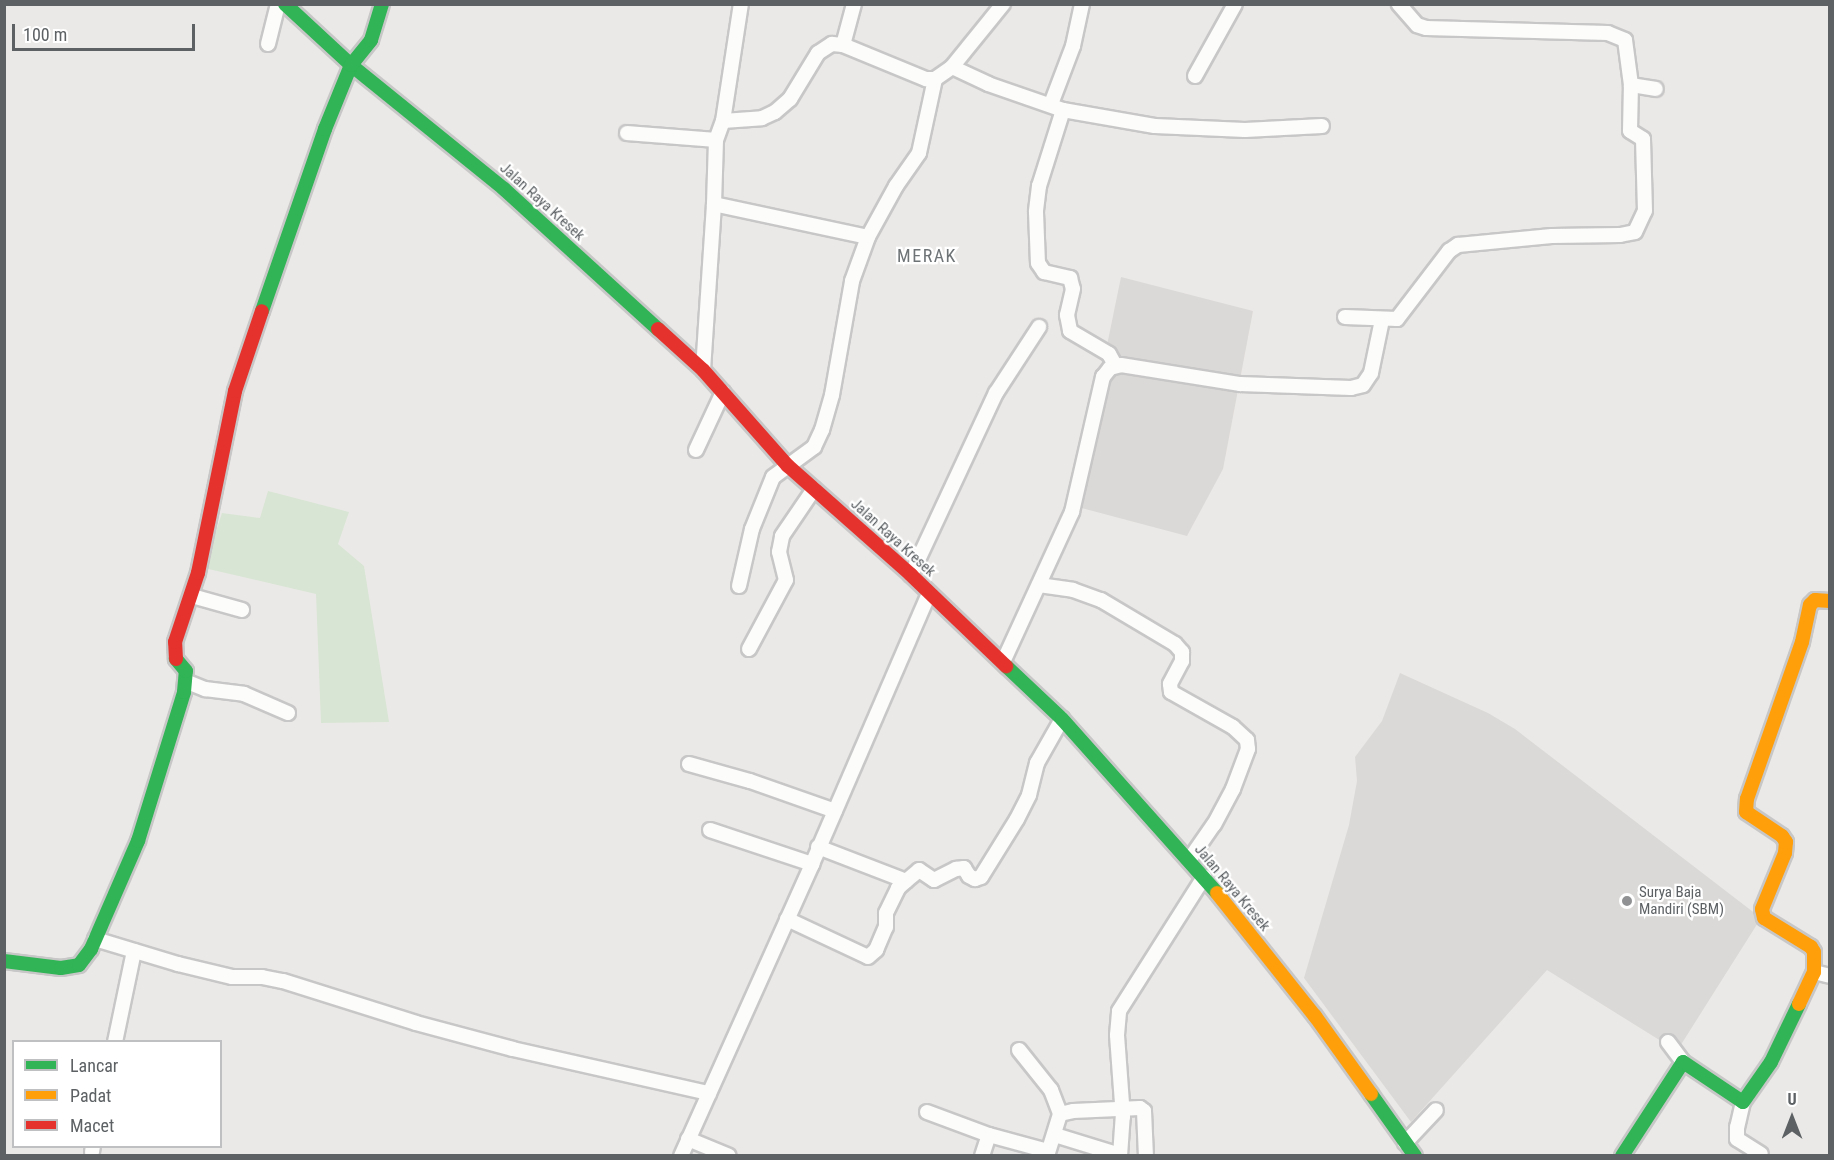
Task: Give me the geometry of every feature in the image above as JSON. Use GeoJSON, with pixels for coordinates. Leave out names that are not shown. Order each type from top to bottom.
{"type":"FeatureCollection","features":[{"type":"Feature","properties":{"kind":"street"},"geometry":{"type":"LineString","coordinates":[[268,44],[278,4]]}},
{"type":"Feature","properties":{"kind":"street","name":"Jalan Raya Kresek"},"geometry":{"type":"LineString","coordinates":[[285,4],[351,65],[504,189],[703,370],[788,466],[911,574],[1062,719],[1204,876],[1321,1024],[1415,1155]]}},
{"type":"Feature","properties":{"kind":"street"},"geometry":{"type":"LineString","coordinates":[[4,960],[61,968],[79,965],[95,939],[138,841],[185,681],[186,671],[175,657],[175,642],[192,596],[234,391],[325,129],[351,65],[371,40],[382,4]]}},
{"type":"Feature","properties":{"kind":"street"},"geometry":{"type":"LineString","coordinates":[[703,370],[716,140],[723,121],[741,4]]}},
{"type":"Feature","properties":{"kind":"street"},"geometry":{"type":"LineString","coordinates":[[843,45],[854,4]]}},
{"type":"Feature","properties":{"kind":"street"},"geometry":{"type":"LineString","coordinates":[[723,121],[762,118],[776,112],[790,99],[818,53],[832,44],[843,45],[926,80],[935,80],[952,67],[1003,4]]}},
{"type":"Feature","properties":{"kind":"street"},"geometry":{"type":"LineString","coordinates":[[1082,4],[1039,186],[1036,213],[1038,263],[1044,272],[1070,278],[1073,289],[1067,315],[1070,331],[1109,354],[1115,366]]}},
{"type":"Feature","properties":{"kind":"street"},"geometry":{"type":"LineString","coordinates":[[1195,76],[1234,4]]}},
{"type":"Feature","properties":{"kind":"street"},"geometry":{"type":"LineString","coordinates":[[1345,317],[1397,319],[1449,251],[1458,245],[1635,232],[1645,211],[1643,139],[1630,130],[1631,85],[1625,40],[1617,36],[1518,29],[1426,28],[1417,25],[1399,4]]}},
{"type":"Feature","properties":{"kind":"street"},"geometry":{"type":"LineString","coordinates":[[952,67],[988,84],[1057,107],[1155,126],[1245,130],[1322,126]]}},
{"type":"Feature","properties":{"kind":"street"},"geometry":{"type":"LineString","coordinates":[[739,586],[752,529],[773,477],[814,447],[822,430],[832,395],[852,281],[868,237],[896,186],[919,153],[935,80]]}},
{"type":"Feature","properties":{"kind":"street"},"geometry":{"type":"LineString","coordinates":[[1631,85],[1656,89]]}},
{"type":"Feature","properties":{"kind":"street"},"geometry":{"type":"LineString","coordinates":[[627,133],[716,140]]}},
{"type":"Feature","properties":{"kind":"street"},"geometry":{"type":"LineString","coordinates":[[714,204],[868,237]]}},
{"type":"Feature","properties":{"kind":"street"},"geometry":{"type":"LineString","coordinates":[[1115,366],[1240,384],[1351,388],[1363,385],[1371,373],[1382,320]]}},
{"type":"Feature","properties":{"kind":"street"},"geometry":{"type":"LineString","coordinates":[[911,574],[996,393],[1039,327]]}},
{"type":"Feature","properties":{"kind":"street"},"geometry":{"type":"LineString","coordinates":[[1003,662],[1072,512],[1103,377],[1115,366]]}},
{"type":"Feature","properties":{"kind":"street"},"geometry":{"type":"LineString","coordinates":[[696,450],[723,392]]}},
{"type":"Feature","properties":{"kind":"street"},"geometry":{"type":"LineString","coordinates":[[749,649],[786,580],[779,552],[782,536],[814,489]]}},
{"type":"Feature","properties":{"kind":"street"},"geometry":{"type":"LineString","coordinates":[[1039,585],[1073,590],[1101,600],[1175,644],[1182,652],[1182,661],[1170,684],[1171,692],[1233,727],[1247,740],[1248,749],[1233,789],[1214,824],[1189,860]]}},
{"type":"Feature","properties":{"kind":"street"},"geometry":{"type":"LineString","coordinates":[[681,1155],[812,864],[929,593]]}},
{"type":"Feature","properties":{"kind":"street"},"geometry":{"type":"LineString","coordinates":[[192,596],[242,610]]}},
{"type":"Feature","properties":{"kind":"street"},"geometry":{"type":"LineString","coordinates":[[1761,1154],[1737,1140],[1737,1127],[1743,1102],[1771,1062],[1814,972],[1814,952],[1811,947],[1764,918],[1762,909],[1785,853],[1786,842],[1782,836],[1746,812],[1747,799],[1802,642],[1810,605],[1815,600],[1830,601]]}},
{"type":"Feature","properties":{"kind":"street"},"geometry":{"type":"LineString","coordinates":[[185,681],[205,689],[244,694],[288,713]]}},
{"type":"Feature","properties":{"kind":"street"},"geometry":{"type":"LineString","coordinates":[[787,919],[868,957],[876,950],[886,927],[886,913],[898,888],[906,880],[920,870],[934,880],[956,869],[964,868],[969,876],[975,879],[981,876],[1017,819],[1029,795],[1037,764],[1062,719]]}},
{"type":"Feature","properties":{"kind":"street"},"geometry":{"type":"LineString","coordinates":[[689,765],[750,781],[835,811]]}},
{"type":"Feature","properties":{"kind":"street"},"geometry":{"type":"LineString","coordinates":[[710,830],[812,864]]}},
{"type":"Feature","properties":{"kind":"street"},"geometry":{"type":"LineString","coordinates":[[819,847],[906,880]]}},
{"type":"Feature","properties":{"kind":"street"},"geometry":{"type":"LineString","coordinates":[[1055,1136],[1120,1155],[1122,1109],[1117,1035],[1119,1011],[1204,876]]}},
{"type":"Feature","properties":{"kind":"street"},"geometry":{"type":"LineString","coordinates":[[95,939],[232,977],[262,977],[283,981],[416,1023],[513,1049],[709,1093]]}},
{"type":"Feature","properties":{"kind":"street"},"geometry":{"type":"LineString","coordinates":[[115,1040],[134,951]]}},
{"type":"Feature","properties":{"kind":"street"},"geometry":{"type":"LineString","coordinates":[[1814,972],[1830,976]]}},
{"type":"Feature","properties":{"kind":"street"},"geometry":{"type":"LineString","coordinates":[[1668,1042],[1683,1062],[1726,1094],[1743,1102]]}},
{"type":"Feature","properties":{"kind":"street"},"geometry":{"type":"LineString","coordinates":[[927,1112],[988,1135],[1048,1153],[1060,1114],[1051,1090],[1019,1050]]}},
{"type":"Feature","properties":{"kind":"street"},"geometry":{"type":"LineString","coordinates":[[1622,1155],[1683,1062]]}},
{"type":"Feature","properties":{"kind":"street"},"geometry":{"type":"LineString","coordinates":[[1060,1114],[1073,1111],[1140,1108],[1144,1111],[1146,1155]]}},
{"type":"Feature","properties":{"kind":"street"},"geometry":{"type":"LineString","coordinates":[[1406,1143],[1436,1110]]}},
{"type":"Feature","properties":{"kind":"street"},"geometry":{"type":"LineString","coordinates":[[982,1155],[988,1135]]}},
{"type":"Feature","properties":{"kind":"street"},"geometry":{"type":"LineString","coordinates":[[688,1139],[729,1155]]}},
{"type":"Feature","properties":{"kind":"shaded area"},"geometry":{"type":"Polygon","coordinates":[[[1121,277],[1253,311],[1223,469],[1187,536],[1074,506],[1121,277]]]}},
{"type":"Feature","properties":{"kind":"shaded area"},"geometry":{"type":"Polygon","coordinates":[[[1400,673],[1488,713],[1515,729],[1761,918],[1677,1051],[1547,970],[1411,1122],[1304,978],[1349,825],[1357,781],[1355,757],[1382,721],[1400,673]]]}},
{"type":"Feature","properties":{"kind":"green space"},"geometry":{"type":"Polygon","coordinates":[[[268,491],[349,512],[338,544],[364,566],[389,722],[321,723],[316,594],[204,568],[222,513],[260,518],[268,491]]]}},
{"type":"Feature","properties":{"kind":"traffic: fast"},"geometry":{"type":"LineString","coordinates":[[285,4],[351,65],[504,189],[658,329]]}},
{"type":"Feature","properties":{"kind":"traffic: fast"},"geometry":{"type":"LineString","coordinates":[[262,311],[325,129],[351,65],[371,40],[382,4]]}},
{"type":"Feature","properties":{"kind":"traffic: fast"},"geometry":{"type":"LineString","coordinates":[[4,961],[61,968],[79,965],[91,949],[138,841],[184,692],[186,671],[176,659]]}},
{"type":"Feature","properties":{"kind":"traffic: fast"},"geometry":{"type":"LineString","coordinates":[[1006,666],[1062,719],[1217,893]]}},
{"type":"Feature","properties":{"kind":"traffic: fast"},"geometry":{"type":"LineString","coordinates":[[1622,1156],[1683,1062],[1743,1102],[1771,1062],[1799,1004]]}},
{"type":"Feature","properties":{"kind":"traffic: fast"},"geometry":{"type":"LineString","coordinates":[[1371,1094],[1415,1156]]}},
{"type":"Feature","properties":{"kind":"traffic: slow"},"geometry":{"type":"LineString","coordinates":[[1799,1004],[1814,972],[1814,952],[1811,947],[1764,918],[1762,909],[1785,853],[1786,842],[1782,836],[1746,812],[1747,799],[1802,642],[1810,605],[1815,600],[1830,601]]}},
{"type":"Feature","properties":{"kind":"traffic: slow"},"geometry":{"type":"LineString","coordinates":[[1217,893],[1315,1016],[1371,1094]]}},
{"type":"Feature","properties":{"kind":"traffic: jam"},"geometry":{"type":"LineString","coordinates":[[176,659],[175,642],[198,573],[235,391],[262,311]]}},
{"type":"Feature","properties":{"kind":"traffic: jam"},"geometry":{"type":"LineString","coordinates":[[658,329],[703,370],[788,466],[911,575],[1006,666]]}},
{"type":"Feature","properties":{"kind":"place","name":"Surya Baja Mandiri (SBM)"},"geometry":{"type":"Point","coordinates":[1627,901]}},
{"type":"Feature","properties":{"kind":"district","name":"MERAK"},"geometry":{"type":"Point","coordinates":[927,256]}}]}
